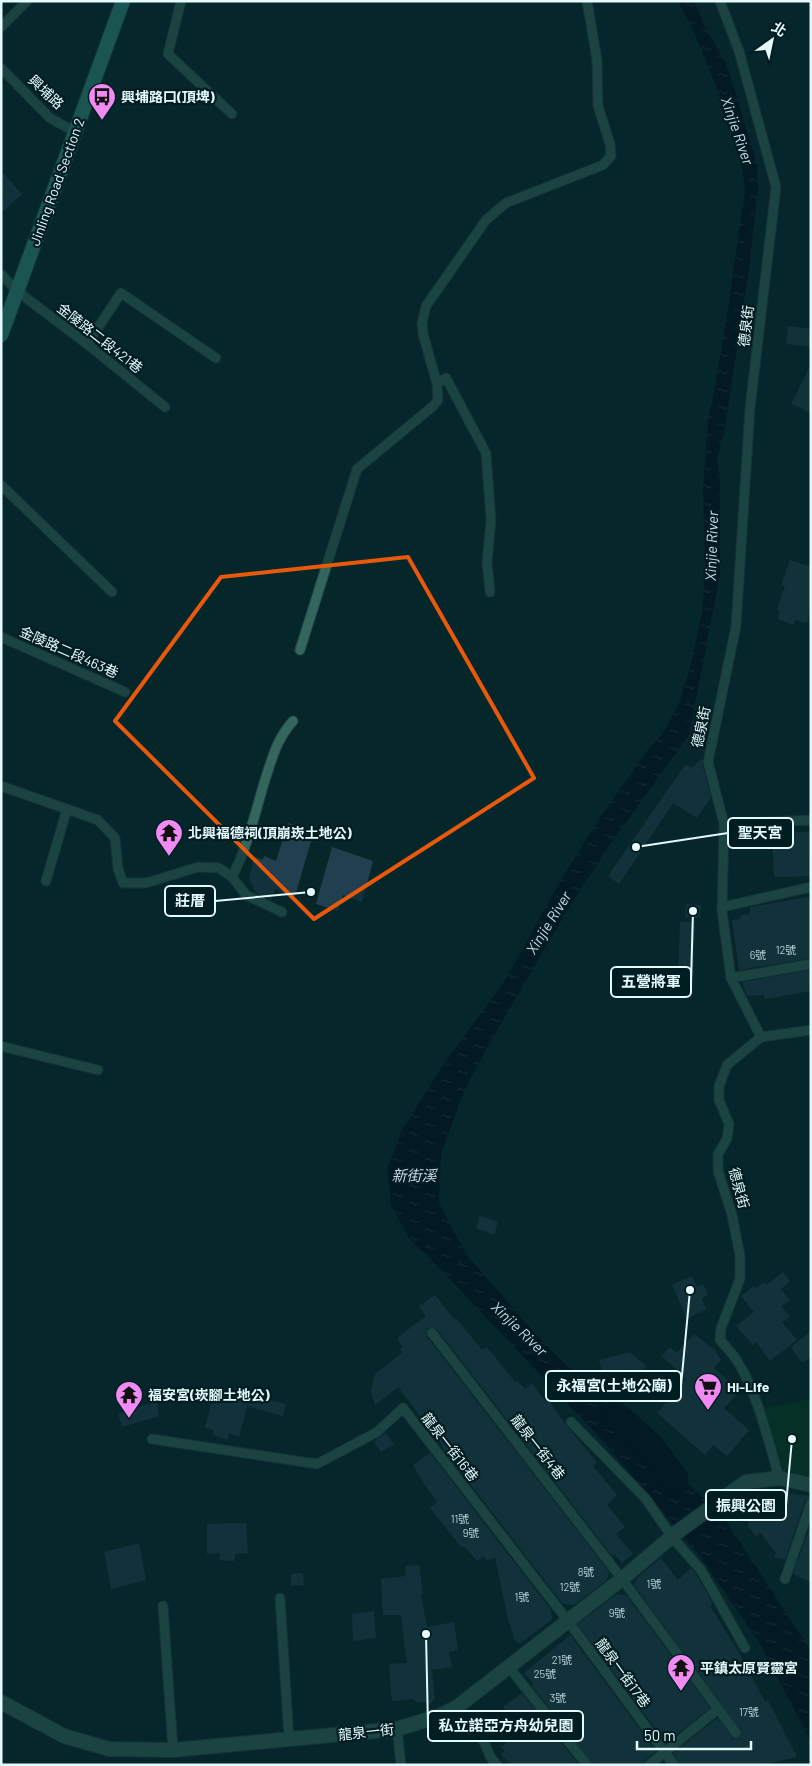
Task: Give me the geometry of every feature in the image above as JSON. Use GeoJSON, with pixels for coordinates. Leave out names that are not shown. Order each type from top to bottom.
{"type":"FeatureCollection","features":[{"type":"Feature","properties":{"kind":"main road","name":"Jinling Road Section 2"},"geometry":{"type":"LineString","coordinates":[[1,335],[123,1]]}},
{"type":"Feature","properties":{"kind":"street","name":"龍泉一街"},"geometry":{"type":"LineString","coordinates":[[1,1702],[64,1736],[109,1749],[173,1750],[397,1729],[439,1716],[457,1707],[622,1579],[674,1535],[746,1482],[779,1478],[811,1485]]}},
{"type":"Feature","properties":{"kind":"lane"},"geometry":{"type":"LineString","coordinates":[[1,27],[27,1]]}},
{"type":"Feature","properties":{"kind":"lane"},"geometry":{"type":"LineString","coordinates":[[181,1],[168,54],[232,114]]}},
{"type":"Feature","properties":{"kind":"lane"},"geometry":{"type":"LineString","coordinates":[[300,650],[357,469],[438,400],[436,382],[422,334],[422,323],[426,306],[486,220],[506,203],[603,165],[611,156],[610,144],[598,106],[597,60],[587,1]]}},
{"type":"Feature","properties":{"kind":"lane","name":"德泉街"},"geometry":{"type":"LineString","coordinates":[[720,1],[739,51],[776,187],[750,408],[736,626],[708,762],[724,824],[722,907],[731,978],[761,1037],[727,1065],[719,1086],[719,1100],[729,1124],[727,1140],[718,1154],[718,1171],[732,1215],[740,1256],[740,1279],[721,1328],[720,1340],[738,1361],[745,1375],[757,1405],[779,1478]]}},
{"type":"Feature","properties":{"kind":"lane","name":"興埔路"},"geometry":{"type":"LineString","coordinates":[[1,68],[50,118],[75,132]]}},
{"type":"Feature","properties":{"kind":"lane","name":"金陵路二段421巷"},"geometry":{"type":"LineString","coordinates":[[1,274],[17,291],[87,344],[165,408]]}},
{"type":"Feature","properties":{"kind":"lane"},"geometry":{"type":"LineString","coordinates":[[87,344],[121,293],[216,358]]}},
{"type":"Feature","properties":{"kind":"lane"},"geometry":{"type":"LineString","coordinates":[[436,382],[446,378],[486,453],[491,520],[487,563],[490,592]]}},
{"type":"Feature","properties":{"kind":"lane"},"geometry":{"type":"LineString","coordinates":[[1,485],[112,592]]}},
{"type":"Feature","properties":{"kind":"lane","name":"金陵路二段463巷"},"geometry":{"type":"LineString","coordinates":[[1,637],[125,692]]}},
{"type":"Feature","properties":{"kind":"lane"},"geometry":{"type":"LineString","coordinates":[[232,877],[240,861],[281,734],[293,721]]}},
{"type":"Feature","properties":{"kind":"lane"},"geometry":{"type":"LineString","coordinates":[[1,786],[98,820],[115,838],[118,870],[122,883],[146,883],[198,867],[219,868],[232,877],[246,895],[282,912]]}},
{"type":"Feature","properties":{"kind":"lane"},"geometry":{"type":"LineString","coordinates":[[46,881],[67,809]]}},
{"type":"Feature","properties":{"kind":"lane"},"geometry":{"type":"LineString","coordinates":[[724,824],[811,820]]}},
{"type":"Feature","properties":{"kind":"lane"},"geometry":{"type":"LineString","coordinates":[[722,907],[811,887]]}},
{"type":"Feature","properties":{"kind":"lane"},"geometry":{"type":"LineString","coordinates":[[731,978],[811,964]]}},
{"type":"Feature","properties":{"kind":"lane"},"geometry":{"type":"LineString","coordinates":[[761,1037],[811,1030]]}},
{"type":"Feature","properties":{"kind":"lane"},"geometry":{"type":"LineString","coordinates":[[1,1046],[98,1070]]}},
{"type":"Feature","properties":{"kind":"lane","name":"龍泉一街4巷"},"geometry":{"type":"LineString","coordinates":[[432,1332],[622,1579],[736,1733]]}},
{"type":"Feature","properties":{"kind":"lane","name":"龍泉一街16巷"},"geometry":{"type":"LineString","coordinates":[[152,1439],[317,1464],[377,1432],[403,1408],[568,1621]]}},
{"type":"Feature","properties":{"kind":"lane"},"geometry":{"type":"LineString","coordinates":[[570,1422],[646,1499],[674,1535],[701,1570],[745,1648]]}},
{"type":"Feature","properties":{"kind":"lane"},"geometry":{"type":"LineString","coordinates":[[785,1579],[811,1503]]}},
{"type":"Feature","properties":{"kind":"lane"},"geometry":{"type":"LineString","coordinates":[[280,1598],[289,1739]]}},
{"type":"Feature","properties":{"kind":"lane"},"geometry":{"type":"LineString","coordinates":[[164,1606],[173,1750]]}},
{"type":"Feature","properties":{"kind":"lane","name":"龍泉一街17巷"},"geometry":{"type":"LineString","coordinates":[[568,1621],[674,1765]]}},
{"type":"Feature","properties":{"kind":"lane"},"geometry":{"type":"LineString","coordinates":[[508,1666],[586,1765]]}},
{"type":"Feature","properties":{"kind":"lane"},"geometry":{"type":"LineString","coordinates":[[457,1707],[483,1740],[497,1765]]}},
{"type":"Feature","properties":{"kind":"lane"},"geometry":{"type":"LineString","coordinates":[[649,1765],[718,1709]]}},
{"type":"Feature","properties":{"kind":"lane"},"geometry":{"type":"LineString","coordinates":[[397,1729],[400,1765]]}},
{"type":"Feature","properties":{"kind":"highlighted area"},"geometry":{"type":"Polygon","coordinates":[[[408,557],[534,778],[314,919],[115,721],[221,577],[408,557]]]}},
{"type":"Feature","properties":{"kind":"green space"},"geometry":{"type":"Polygon","coordinates":[[[811,1399],[811,1477],[793,1475],[783,1470],[764,1408],[811,1399]]]}},
{"type":"Feature","properties":{"kind":"water","name":"新街溪"},"geometry":{"type":"Polygon","coordinates":[[[678,1],[694,1],[704,25],[728,68],[757,165],[758,188],[750,261],[725,428],[717,460],[720,480],[720,574],[689,735],[613,840],[568,909],[465,1089],[441,1153],[439,1203],[466,1254],[541,1340],[726,1521],[811,1651],[811,1742],[762,1647],[700,1556],[604,1442],[409,1238],[391,1205],[387,1170],[401,1132],[441,1068],[506,979],[559,883],[601,816],[647,751],[663,733],[678,706],[690,668],[702,613],[705,574],[703,489],[708,420],[729,302],[745,189],[741,160],[727,114],[697,39],[678,1]]]}},
{"type":"Feature","properties":{"kind":"building"},"geometry":{"type":"Polygon","coordinates":[[[1,171],[22,194],[1,213],[1,171]]]}},
{"type":"Feature","properties":{"kind":"building"},"geometry":{"type":"Polygon","coordinates":[[[788,326],[811,329],[811,347],[786,344],[788,326]]]}},
{"type":"Feature","properties":{"kind":"building"},"geometry":{"type":"Polygon","coordinates":[[[811,364],[811,413],[791,404],[811,364]]]}},
{"type":"Feature","properties":{"kind":"building"},"geometry":{"type":"Polygon","coordinates":[[[790,560],[811,567],[811,610],[807,623],[795,620],[793,625],[778,619],[780,611],[777,610],[785,586],[781,585],[790,560]]]}},
{"type":"Feature","properties":{"kind":"building"},"geometry":{"type":"Polygon","coordinates":[[[702,758],[711,797],[697,818],[673,803],[619,884],[608,876],[685,765],[692,768],[702,758]]]}},
{"type":"Feature","properties":{"kind":"building"},"geometry":{"type":"Polygon","coordinates":[[[288,823],[314,831],[295,896],[275,889],[271,900],[256,893],[249,878],[254,857],[263,860],[264,856],[276,861],[288,823]]]}},
{"type":"Feature","properties":{"kind":"building"},"geometry":{"type":"Polygon","coordinates":[[[809,832],[810,876],[774,877],[772,833],[809,832]]]}},
{"type":"Feature","properties":{"kind":"building"},"geometry":{"type":"Polygon","coordinates":[[[332,847],[373,861],[362,902],[343,895],[338,911],[316,904],[332,847]]]}},
{"type":"Feature","properties":{"kind":"building"},"geometry":{"type":"Polygon","coordinates":[[[808,897],[811,908],[811,958],[739,970],[732,920],[741,919],[741,915],[750,914],[750,907],[808,897]]]}},
{"type":"Feature","properties":{"kind":"building"},"geometry":{"type":"Polygon","coordinates":[[[686,904],[701,905],[700,918],[685,917],[686,904]]]}},
{"type":"Feature","properties":{"kind":"building"},"geometry":{"type":"Polygon","coordinates":[[[680,922],[695,922],[693,988],[678,988],[680,922]]]}},
{"type":"Feature","properties":{"kind":"building"},"geometry":{"type":"Polygon","coordinates":[[[811,970],[811,991],[765,999],[764,995],[747,996],[742,982],[811,970]]]}},
{"type":"Feature","properties":{"kind":"building"},"geometry":{"type":"Polygon","coordinates":[[[480,1215],[498,1222],[494,1235],[476,1228],[480,1215]]]}},
{"type":"Feature","properties":{"kind":"building"},"geometry":{"type":"Polygon","coordinates":[[[783,1272],[790,1281],[781,1289],[790,1300],[781,1306],[790,1317],[782,1322],[797,1340],[770,1361],[756,1342],[753,1345],[736,1326],[754,1312],[741,1296],[754,1286],[756,1288],[764,1282],[766,1285],[783,1272]]]}},
{"type":"Feature","properties":{"kind":"building"},"geometry":{"type":"Polygon","coordinates":[[[692,1276],[697,1287],[703,1284],[708,1295],[702,1298],[706,1309],[687,1319],[672,1285],[692,1276]]]}},
{"type":"Feature","properties":{"kind":"building"},"geometry":{"type":"Polygon","coordinates":[[[435,1295],[482,1350],[487,1347],[515,1382],[517,1381],[525,1389],[532,1383],[546,1402],[548,1400],[597,1462],[593,1466],[617,1495],[607,1505],[625,1527],[616,1534],[633,1554],[622,1563],[614,1554],[613,1557],[437,1329],[428,1328],[427,1337],[609,1572],[607,1580],[574,1605],[563,1604],[398,1387],[375,1405],[371,1391],[375,1374],[402,1353],[400,1349],[403,1347],[397,1338],[426,1316],[419,1306],[435,1295]]]}},
{"type":"Feature","properties":{"kind":"building"},"geometry":{"type":"Polygon","coordinates":[[[811,1331],[811,1357],[802,1363],[791,1347],[811,1331]]]}},
{"type":"Feature","properties":{"kind":"building"},"geometry":{"type":"Polygon","coordinates":[[[694,1334],[715,1350],[721,1360],[714,1368],[740,1391],[724,1408],[749,1430],[727,1456],[713,1445],[705,1455],[657,1413],[686,1379],[661,1356],[670,1347],[677,1353],[694,1334]]]}},
{"type":"Feature","properties":{"kind":"building"},"geometry":{"type":"Polygon","coordinates":[[[630,1352],[646,1366],[638,1376],[630,1369],[603,1374],[599,1360],[630,1352]]]}},
{"type":"Feature","properties":{"kind":"building"},"geometry":{"type":"Polygon","coordinates":[[[192,1388],[214,1394],[215,1389],[248,1399],[250,1395],[286,1404],[283,1416],[247,1406],[239,1437],[229,1433],[228,1440],[213,1435],[214,1430],[205,1428],[211,1405],[189,1397],[192,1388]]]}},
{"type":"Feature","properties":{"kind":"building"},"geometry":{"type":"Polygon","coordinates":[[[157,1401],[159,1416],[122,1427],[118,1414],[157,1401]]]}},
{"type":"Feature","properties":{"kind":"building"},"geometry":{"type":"Polygon","coordinates":[[[386,1433],[394,1444],[381,1452],[374,1441],[386,1433]]]}},
{"type":"Feature","properties":{"kind":"building"},"geometry":{"type":"Polygon","coordinates":[[[430,1453],[551,1610],[552,1618],[550,1621],[519,1644],[514,1638],[508,1619],[495,1557],[488,1561],[483,1556],[477,1561],[464,1546],[461,1547],[430,1508],[437,1502],[413,1465],[430,1453]]]}},
{"type":"Feature","properties":{"kind":"building"},"geometry":{"type":"Polygon","coordinates":[[[757,1491],[811,1496],[805,1501],[785,1560],[774,1557],[776,1553],[760,1532],[757,1537],[748,1527],[754,1506],[751,1505],[757,1491]]]}},
{"type":"Feature","properties":{"kind":"building"},"geometry":{"type":"Polygon","coordinates":[[[246,1523],[248,1553],[235,1554],[235,1561],[220,1560],[219,1553],[207,1554],[207,1524],[246,1523]]]}},
{"type":"Feature","properties":{"kind":"building"},"geometry":{"type":"Polygon","coordinates":[[[811,1523],[811,1583],[793,1574],[811,1523]]]}},
{"type":"Feature","properties":{"kind":"building"},"geometry":{"type":"Polygon","coordinates":[[[139,1543],[146,1580],[111,1589],[104,1552],[139,1543]]]}},
{"type":"Feature","properties":{"kind":"building"},"geometry":{"type":"Polygon","coordinates":[[[661,1558],[678,1580],[691,1568],[696,1574],[713,1604],[710,1606],[738,1651],[765,1702],[768,1700],[797,1757],[763,1765],[680,1765],[673,1753],[717,1718],[733,1738],[739,1738],[742,1733],[634,1585],[637,1578],[661,1558]]]}},
{"type":"Feature","properties":{"kind":"building"},"geometry":{"type":"Polygon","coordinates":[[[419,1565],[423,1594],[421,1595],[427,1627],[454,1622],[458,1650],[449,1652],[452,1667],[432,1670],[435,1699],[430,1704],[416,1702],[413,1699],[392,1701],[389,1664],[407,1663],[401,1615],[383,1615],[381,1579],[406,1576],[405,1566],[419,1565]]]}},
{"type":"Feature","properties":{"kind":"building"},"geometry":{"type":"Polygon","coordinates":[[[303,1573],[304,1585],[291,1586],[291,1574],[303,1573]]]}},
{"type":"Feature","properties":{"kind":"building"},"geometry":{"type":"Polygon","coordinates":[[[617,1594],[626,1595],[710,1708],[666,1743],[579,1626],[579,1623],[617,1594]]]}},
{"type":"Feature","properties":{"kind":"building"},"geometry":{"type":"Polygon","coordinates":[[[374,1611],[376,1638],[353,1641],[352,1614],[374,1611]]]}},
{"type":"Feature","properties":{"kind":"building"},"geometry":{"type":"Polygon","coordinates":[[[570,1635],[656,1751],[645,1760],[643,1765],[593,1765],[524,1673],[570,1635]]]}},
{"type":"Feature","properties":{"kind":"building"},"geometry":{"type":"Polygon","coordinates":[[[522,1693],[579,1765],[510,1765],[501,1754],[505,1751],[501,1747],[517,1734],[501,1712],[505,1709],[503,1707],[522,1693]]]}},
{"type":"Feature","properties":{"kind":"waterway","name":"Xinjie River"},"geometry":{"type":"LineString","coordinates":[[615,1415],[649,1445],[674,1478]]}},
{"type":"Feature","properties":{"kind":"place","name":"興埔路口(頂埤)"},"geometry":{"type":"Point","coordinates":[102,121]}},
{"type":"Feature","properties":{"kind":"place","name":"聖天宮"},"geometry":{"type":"Point","coordinates":[636,847]}},
{"type":"Feature","properties":{"kind":"place","name":"北興福德祠(頂崩崁土地公)"},"geometry":{"type":"Point","coordinates":[169,857]}},
{"type":"Feature","properties":{"kind":"place","name":"莊厝"},"geometry":{"type":"Point","coordinates":[311,892]}},
{"type":"Feature","properties":{"kind":"place","name":"五營將軍"},"geometry":{"type":"Point","coordinates":[693,911]}},
{"type":"Feature","properties":{"kind":"place","name":"永福宮(土地公廟)"},"geometry":{"type":"Point","coordinates":[690,1290]}},
{"type":"Feature","properties":{"kind":"place","name":"Hi-Life"},"geometry":{"type":"Point","coordinates":[708,1411]}},
{"type":"Feature","properties":{"kind":"place","name":"福安宮(崁腳土地公)"},"geometry":{"type":"Point","coordinates":[129,1419]}},
{"type":"Feature","properties":{"kind":"place","name":"振興公園"},"geometry":{"type":"Point","coordinates":[792,1439]}},
{"type":"Feature","properties":{"kind":"place","name":"私立諾亞方舟幼兒園"},"geometry":{"type":"Point","coordinates":[426,1634]}},
{"type":"Feature","properties":{"kind":"place","name":"平鎮太原賢靈宮"},"geometry":{"type":"Point","coordinates":[681,1692]}}]}
